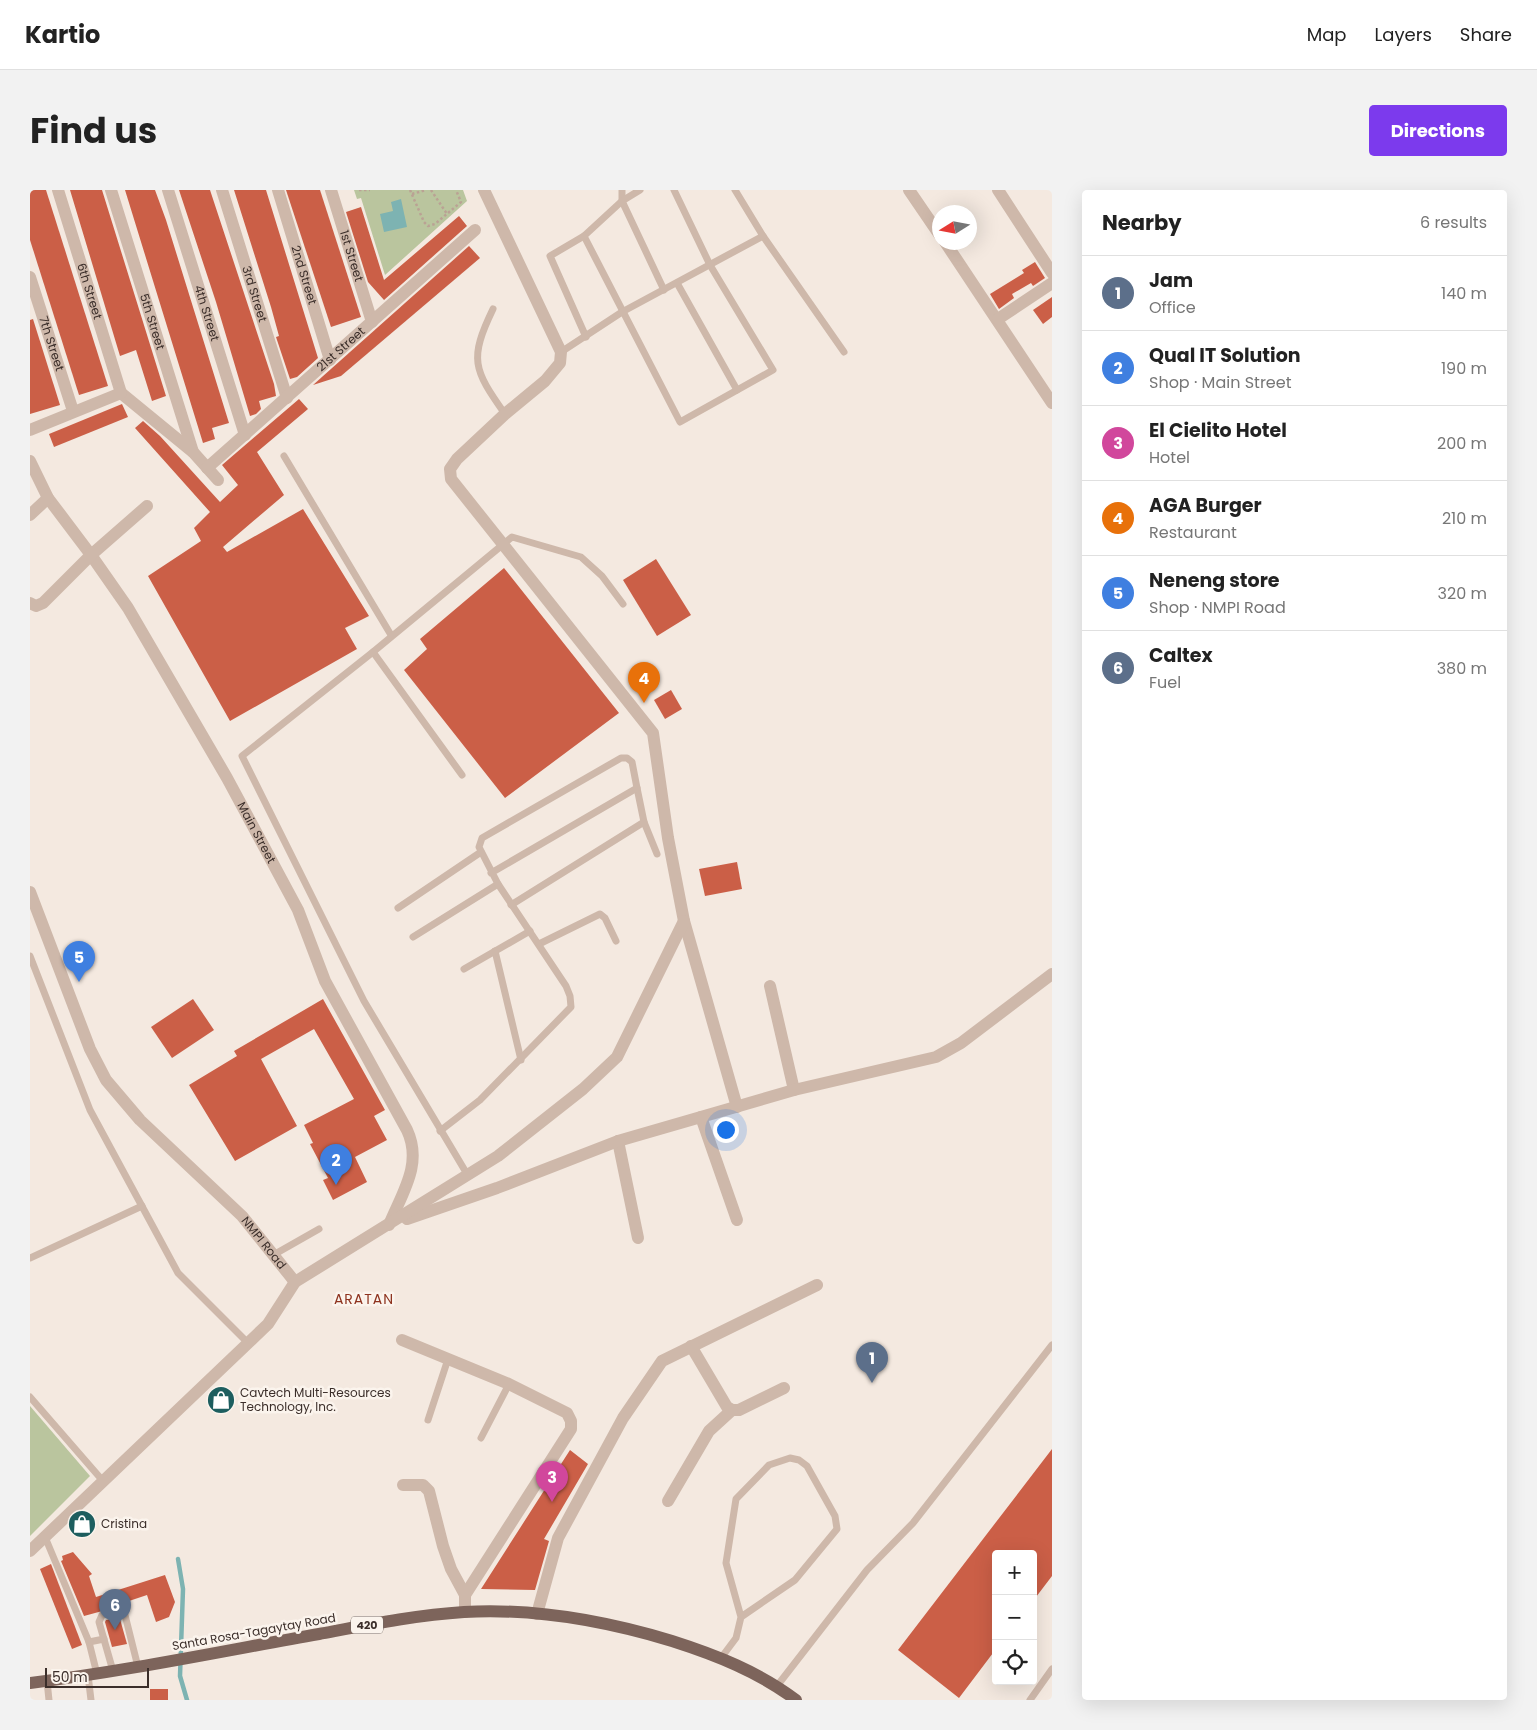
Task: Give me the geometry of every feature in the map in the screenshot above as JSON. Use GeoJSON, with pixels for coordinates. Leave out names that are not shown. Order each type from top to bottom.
{"type":"FeatureCollection","features":[{"type":"Feature","properties":{"kind":"main road","name":"Santa Rosa-Tagaytay Road"},"geometry":{"type":"LineString","coordinates":[[30,1683],[92,1675],[392,1621],[465,1612],[537,1614],[645,1633],[721,1658],[777,1686],[796,1700]]}},
{"type":"Feature","properties":{"kind":"street","name":"6th Street"},"geometry":{"type":"LineString","coordinates":[[58,190],[121,393]]}},
{"type":"Feature","properties":{"kind":"street","name":"5th Street"},"geometry":{"type":"LineString","coordinates":[[111,190],[193,452]]}},
{"type":"Feature","properties":{"kind":"street","name":"4th Street"},"geometry":{"type":"LineString","coordinates":[[168,190],[244,435]]}},
{"type":"Feature","properties":{"kind":"street","name":"3rd Street"},"geometry":{"type":"LineString","coordinates":[[222,190],[287,398]]}},
{"type":"Feature","properties":{"kind":"street","name":"2nd Street"},"geometry":{"type":"LineString","coordinates":[[278,190],[330,360]]}},
{"type":"Feature","properties":{"kind":"street","name":"1st Street"},"geometry":{"type":"LineString","coordinates":[[331,190],[372,322]]}},
{"type":"Feature","properties":{"kind":"street"},"geometry":{"type":"LineString","coordinates":[[484,190],[561,352],[560,363],[545,382],[505,414],[457,459],[450,469],[450,480],[653,733],[668,838],[684,921],[737,1107]]}},
{"type":"Feature","properties":{"kind":"street"},"geometry":{"type":"LineString","coordinates":[[910,190],[932,222]]}},
{"type":"Feature","properties":{"kind":"street"},"geometry":{"type":"LineString","coordinates":[[998,190],[1052,273]]}},
{"type":"Feature","properties":{"kind":"street","name":"21st Street"},"geometry":{"type":"LineString","coordinates":[[207,468],[475,230]]}},
{"type":"Feature","properties":{"kind":"street"},"geometry":{"type":"LineString","coordinates":[[951,250],[1052,403]]}},
{"type":"Feature","properties":{"kind":"street","name":"7th Street"},"geometry":{"type":"LineString","coordinates":[[30,277],[73,411]]}},
{"type":"Feature","properties":{"kind":"street"},"geometry":{"type":"LineString","coordinates":[[998,319],[1052,283]]}},
{"type":"Feature","properties":{"kind":"street"},"geometry":{"type":"LineString","coordinates":[[30,430],[121,393],[193,452],[218,480]]}},
{"type":"Feature","properties":{"kind":"street","name":"Main Street"},"geometry":{"type":"LineString","coordinates":[[30,461],[48,498],[92,554],[128,608],[226,778],[298,910],[326,981],[412,1139],[414,1163],[389,1225]]}},
{"type":"Feature","properties":{"kind":"street"},"geometry":{"type":"LineString","coordinates":[[30,515],[48,498]]}},
{"type":"Feature","properties":{"kind":"street"},"geometry":{"type":"LineString","coordinates":[[30,603],[36,606],[40,605],[92,554],[147,506]]}},
{"type":"Feature","properties":{"kind":"street","name":"NMPI Road"},"geometry":{"type":"LineString","coordinates":[[30,892],[90,1050],[106,1080],[125,1105],[242,1216],[275,1254],[295,1282],[268,1324],[30,1552]]}},
{"type":"Feature","properties":{"kind":"street"},"geometry":{"type":"LineString","coordinates":[[295,1282],[498,1156],[582,1089],[617,1057],[684,921]]}},
{"type":"Feature","properties":{"kind":"street"},"geometry":{"type":"LineString","coordinates":[[389,1225],[497,1188],[618,1141],[794,1090],[936,1057],[961,1043],[1052,974]]}},
{"type":"Feature","properties":{"kind":"street"},"geometry":{"type":"LineString","coordinates":[[770,986],[794,1090]]}},
{"type":"Feature","properties":{"kind":"street"},"geometry":{"type":"LineString","coordinates":[[702,1118],[737,1220]]}},
{"type":"Feature","properties":{"kind":"street"},"geometry":{"type":"LineString","coordinates":[[618,1141],[638,1238]]}},
{"type":"Feature","properties":{"kind":"street"},"geometry":{"type":"LineString","coordinates":[[537,1614],[558,1538],[623,1418],[662,1362],[817,1285]]}},
{"type":"Feature","properties":{"kind":"street"},"geometry":{"type":"LineString","coordinates":[[402,1340],[509,1384],[567,1412],[571,1421],[571,1429],[465,1594]]}},
{"type":"Feature","properties":{"kind":"street"},"geometry":{"type":"LineString","coordinates":[[691,1346],[727,1407],[732,1410],[739,1410],[784,1388]]}},
{"type":"Feature","properties":{"kind":"street"},"geometry":{"type":"LineString","coordinates":[[668,1501],[709,1431],[732,1410]]}},
{"type":"Feature","properties":{"kind":"street"},"geometry":{"type":"LineString","coordinates":[[403,1485],[423,1485],[429,1491],[451,1569],[465,1594],[465,1612]]}},
{"type":"Feature","properties":{"kind":"lane"},"geometry":{"type":"LineString","coordinates":[[622,190],[622,201],[664,290]]}},
{"type":"Feature","properties":{"kind":"lane"},"geometry":{"type":"LineString","coordinates":[[586,337],[550,256],[584,236],[622,201],[640,190]]}},
{"type":"Feature","properties":{"kind":"lane"},"geometry":{"type":"LineString","coordinates":[[584,236],[680,422],[773,370],[710,265],[674,190]]}},
{"type":"Feature","properties":{"kind":"lane"},"geometry":{"type":"LineString","coordinates":[[735,190],[763,236],[844,352]]}},
{"type":"Feature","properties":{"kind":"lane"},"geometry":{"type":"LineString","coordinates":[[561,352],[622,312],[763,236]]}},
{"type":"Feature","properties":{"kind":"lane"},"geometry":{"type":"LineString","coordinates":[[677,282],[737,390]]}},
{"type":"Feature","properties":{"kind":"lane"},"geometry":{"type":"LineString","coordinates":[[492,309],[479,338],[476,352],[477,366],[492,396],[505,414]]}},
{"type":"Feature","properties":{"kind":"lane"},"geometry":{"type":"LineString","coordinates":[[284,456],[391,635]]}},
{"type":"Feature","properties":{"kind":"lane"},"geometry":{"type":"LineString","coordinates":[[467,1174],[364,1001],[242,756],[373,652],[391,635],[512,537],[581,557],[602,576],[623,604]]}},
{"type":"Feature","properties":{"kind":"lane"},"geometry":{"type":"LineString","coordinates":[[373,652],[462,776]]}},
{"type":"Feature","properties":{"kind":"lane"},"geometry":{"type":"LineString","coordinates":[[440,1131],[480,1100],[571,1007],[570,996],[566,986],[491,873],[479,847],[482,838],[621,758],[627,758],[632,762],[644,822],[657,854]]}},
{"type":"Feature","properties":{"kind":"lane"},"geometry":{"type":"LineString","coordinates":[[491,873],[636,788]]}},
{"type":"Feature","properties":{"kind":"lane"},"geometry":{"type":"LineString","coordinates":[[511,905],[644,822]]}},
{"type":"Feature","properties":{"kind":"lane"},"geometry":{"type":"LineString","coordinates":[[398,908],[481,852]]}},
{"type":"Feature","properties":{"kind":"lane"},"geometry":{"type":"LineString","coordinates":[[414,937],[498,884]]}},
{"type":"Feature","properties":{"kind":"lane"},"geometry":{"type":"LineString","coordinates":[[539,944],[600,914],[605,918],[616,941]]}},
{"type":"Feature","properties":{"kind":"lane"},"geometry":{"type":"LineString","coordinates":[[464,969],[530,931]]}},
{"type":"Feature","properties":{"kind":"lane"},"geometry":{"type":"LineString","coordinates":[[495,951],[521,1060]]}},
{"type":"Feature","properties":{"kind":"lane"},"geometry":{"type":"LineString","coordinates":[[30,956],[90,1110],[178,1273],[248,1343]]}},
{"type":"Feature","properties":{"kind":"lane"},"geometry":{"type":"LineString","coordinates":[[30,1258],[142,1206]]}},
{"type":"Feature","properties":{"kind":"lane"},"geometry":{"type":"LineString","coordinates":[[275,1254],[319,1229]]}},
{"type":"Feature","properties":{"kind":"lane"},"geometry":{"type":"LineString","coordinates":[[777,1686],[867,1570],[913,1523],[1052,1346]]}},
{"type":"Feature","properties":{"kind":"lane"},"geometry":{"type":"LineString","coordinates":[[428,1420],[448,1359]]}},
{"type":"Feature","properties":{"kind":"lane"},"geometry":{"type":"LineString","coordinates":[[481,1438],[509,1384]]}},
{"type":"Feature","properties":{"kind":"lane"},"geometry":{"type":"LineString","coordinates":[[30,1397],[103,1481]]}},
{"type":"Feature","properties":{"kind":"lane"},"geometry":{"type":"LineString","coordinates":[[721,1658],[736,1638],[741,1617],[726,1563],[736,1499],[770,1465],[790,1458],[799,1460],[807,1466],[831,1508],[835,1516],[837,1529],[796,1580],[741,1617]]}},
{"type":"Feature","properties":{"kind":"lane"},"geometry":{"type":"LineString","coordinates":[[45,1537],[89,1642],[92,1675],[91,1700]]}},
{"type":"Feature","properties":{"kind":"lane"},"geometry":{"type":"LineString","coordinates":[[113,1671],[99,1618],[102,1616],[122,1613],[125,1615],[138,1667]]}},
{"type":"Feature","properties":{"kind":"lane"},"geometry":{"type":"LineString","coordinates":[[89,1642],[104,1639]]}},
{"type":"Feature","properties":{"kind":"lane"},"geometry":{"type":"LineString","coordinates":[[1030,1700],[1052,1669]]}},
{"type":"Feature","properties":{"kind":"lane"},"geometry":{"type":"LineString","coordinates":[[47,1681],[49,1700]]}},
{"type":"Feature","properties":{"kind":"path"},"geometry":{"type":"LineString","coordinates":[[359,190],[368,190]]}},
{"type":"Feature","properties":{"kind":"path"},"geometry":{"type":"LineString","coordinates":[[410,190],[424,222],[428,226],[435,224],[461,202],[456,190]]}},
{"type":"Feature","properties":{"kind":"path"},"geometry":{"type":"LineString","coordinates":[[412,194],[426,190]]}},
{"type":"Feature","properties":{"kind":"path"},"geometry":{"type":"LineString","coordinates":[[431,190],[446,214]]}},
{"type":"Feature","properties":{"kind":"green space"},"geometry":{"type":"Polygon","coordinates":[[[354,190],[463,190],[467,201],[385,275],[361,198],[357,199],[354,190]]]}},
{"type":"Feature","properties":{"kind":"green space"},"geometry":{"type":"Polygon","coordinates":[[[30,1406],[90,1476],[30,1536],[30,1406]]]}},
{"type":"Feature","properties":{"kind":"water"},"geometry":{"type":"Polygon","coordinates":[[[401,199],[407,227],[384,232],[380,214],[393,211],[391,202],[401,199]]]}},
{"type":"Feature","properties":{"kind":"building"},"geometry":{"type":"Polygon","coordinates":[[[30,190],[46,190],[108,386],[79,395],[30,240],[30,190]]]}},
{"type":"Feature","properties":{"kind":"building"},"geometry":{"type":"Polygon","coordinates":[[[70,190],[102,190],[166,396],[152,401],[136,350],[120,356],[70,190]]]}},
{"type":"Feature","properties":{"kind":"building"},"geometry":{"type":"Polygon","coordinates":[[[125,190],[155,190],[166,220],[229,423],[212,428],[215,439],[203,443],[125,190]]]}},
{"type":"Feature","properties":{"kind":"building"},"geometry":{"type":"Polygon","coordinates":[[[179,190],[210,190],[274,384],[276,396],[259,401],[261,409],[256,414],[250,416],[216,302],[179,190]]]}},
{"type":"Feature","properties":{"kind":"building"},"geometry":{"type":"Polygon","coordinates":[[[234,190],[266,190],[318,358],[297,377],[290,379],[276,337],[279,336],[271,307],[234,190]]]}},
{"type":"Feature","properties":{"kind":"building"},"geometry":{"type":"Polygon","coordinates":[[[286,190],[320,190],[361,317],[331,327],[286,190]]]}},
{"type":"Feature","properties":{"kind":"building"},"geometry":{"type":"Polygon","coordinates":[[[361,207],[384,280],[459,216],[467,226],[384,300],[368,282],[346,212],[361,207]]]}},
{"type":"Feature","properties":{"kind":"building"},"geometry":{"type":"Polygon","coordinates":[[[469,246],[480,258],[341,376],[313,385],[469,246]]]}},
{"type":"Feature","properties":{"kind":"building"},"geometry":{"type":"Polygon","coordinates":[[[1035,262],[1045,278],[1033,286],[1031,283],[1012,294],[1014,298],[999,309],[990,294],[1024,273],[1022,270],[1035,262]]]}},
{"type":"Feature","properties":{"kind":"building"},"geometry":{"type":"Polygon","coordinates":[[[1052,297],[1052,317],[1043,324],[1033,310],[1052,297]]]}},
{"type":"Feature","properties":{"kind":"building"},"geometry":{"type":"Polygon","coordinates":[[[33,319],[60,405],[30,414],[30,320],[33,319]]]}},
{"type":"Feature","properties":{"kind":"building"},"geometry":{"type":"Polygon","coordinates":[[[299,399],[308,409],[257,452],[284,495],[223,547],[227,552],[303,509],[369,616],[345,628],[357,649],[230,721],[148,576],[201,541],[194,528],[210,512],[135,428],[143,421],[160,436],[220,502],[238,485],[222,465],[299,399]]]}},
{"type":"Feature","properties":{"kind":"building"},"geometry":{"type":"Polygon","coordinates":[[[122,404],[128,417],[54,447],[49,434],[122,404]]]}},
{"type":"Feature","properties":{"kind":"building"},"geometry":{"type":"Polygon","coordinates":[[[656,559],[691,615],[657,636],[623,580],[656,559]]]}},
{"type":"Feature","properties":{"kind":"building"},"geometry":{"type":"Polygon","coordinates":[[[504,568],[619,713],[505,798],[404,670],[427,649],[420,639],[504,568]]]}},
{"type":"Feature","properties":{"kind":"building"},"geometry":{"type":"Polygon","coordinates":[[[671,690],[682,709],[665,719],[654,700],[671,690]]]}},
{"type":"Feature","properties":{"kind":"building"},"geometry":{"type":"Polygon","coordinates":[[[737,862],[742,889],[705,896],[699,869],[737,862]]]}},
{"type":"Feature","properties":{"kind":"building"},"geometry":{"type":"Polygon","coordinates":[[[193,999],[214,1030],[172,1058],[151,1027],[193,999]]]}},
{"type":"Feature","properties":{"kind":"building"},"geometry":{"type":"Polygon","coordinates":[[[323,999],[385,1110],[374,1116],[387,1140],[355,1157],[367,1182],[333,1200],[323,1180],[328,1178],[310,1144],[313,1143],[304,1125],[354,1099],[314,1029],[261,1059],[297,1126],[235,1161],[189,1085],[237,1056],[234,1051],[323,999]]]}},
{"type":"Feature","properties":{"kind":"building"},"geometry":{"type":"Polygon","coordinates":[[[1052,1449],[1052,1576],[1037,1596],[1037,1550],[992,1550],[992,1654],[959,1698],[898,1650],[1052,1449]]]}},
{"type":"Feature","properties":{"kind":"building"},"geometry":{"type":"Polygon","coordinates":[[[570,1450],[588,1464],[544,1539],[549,1541],[535,1590],[481,1589],[570,1450]]]}},
{"type":"Feature","properties":{"kind":"building"},"geometry":{"type":"Polygon","coordinates":[[[73,1552],[92,1574],[89,1576],[96,1597],[165,1575],[175,1602],[169,1617],[156,1622],[147,1595],[117,1605],[117,1607],[84,1616],[61,1561],[63,1560],[62,1556],[73,1552]]]}},
{"type":"Feature","properties":{"kind":"building"},"geometry":{"type":"Polygon","coordinates":[[[51,1564],[82,1645],[72,1649],[40,1569],[51,1564]]]}},
{"type":"Feature","properties":{"kind":"building"},"geometry":{"type":"Polygon","coordinates":[[[120,1619],[127,1644],[112,1647],[105,1622],[106,1620],[120,1619]]]}},
{"type":"Feature","properties":{"kind":"building"},"geometry":{"type":"Polygon","coordinates":[[[150,1689],[168,1689],[168,1700],[150,1700],[150,1689]]]}},
{"type":"Feature","properties":{"kind":"waterway"},"geometry":{"type":"LineString","coordinates":[[178,1559],[183,1589],[180,1676],[187,1700]]}},
{"type":"Feature","properties":{"kind":"place","name":"AGA Burger"},"geometry":{"type":"Point","coordinates":[644,703]}},
{"type":"Feature","properties":{"kind":"place","name":"Neneng store"},"geometry":{"type":"Point","coordinates":[79,982]}},
{"type":"Feature","properties":{"kind":"place","name":"Qual IT Solution"},"geometry":{"type":"Point","coordinates":[336,1185]}},
{"type":"Feature","properties":{"kind":"place","name":"Jam"},"geometry":{"type":"Point","coordinates":[872,1383]}},
{"type":"Feature","properties":{"kind":"place","name":"Cavtech Multi-Resources Technology, Inc."},"geometry":{"type":"Point","coordinates":[221,1400]}},
{"type":"Feature","properties":{"kind":"place","name":"El Cielito Hotel"},"geometry":{"type":"Point","coordinates":[552,1502]}},
{"type":"Feature","properties":{"kind":"place","name":"Cristina"},"geometry":{"type":"Point","coordinates":[82,1524]}},
{"type":"Feature","properties":{"kind":"place","name":"Caltex"},"geometry":{"type":"Point","coordinates":[115,1630]}},
{"type":"Feature","properties":{"kind":"district","name":"ARATAN"},"geometry":{"type":"Point","coordinates":[364,1299]}}]}
